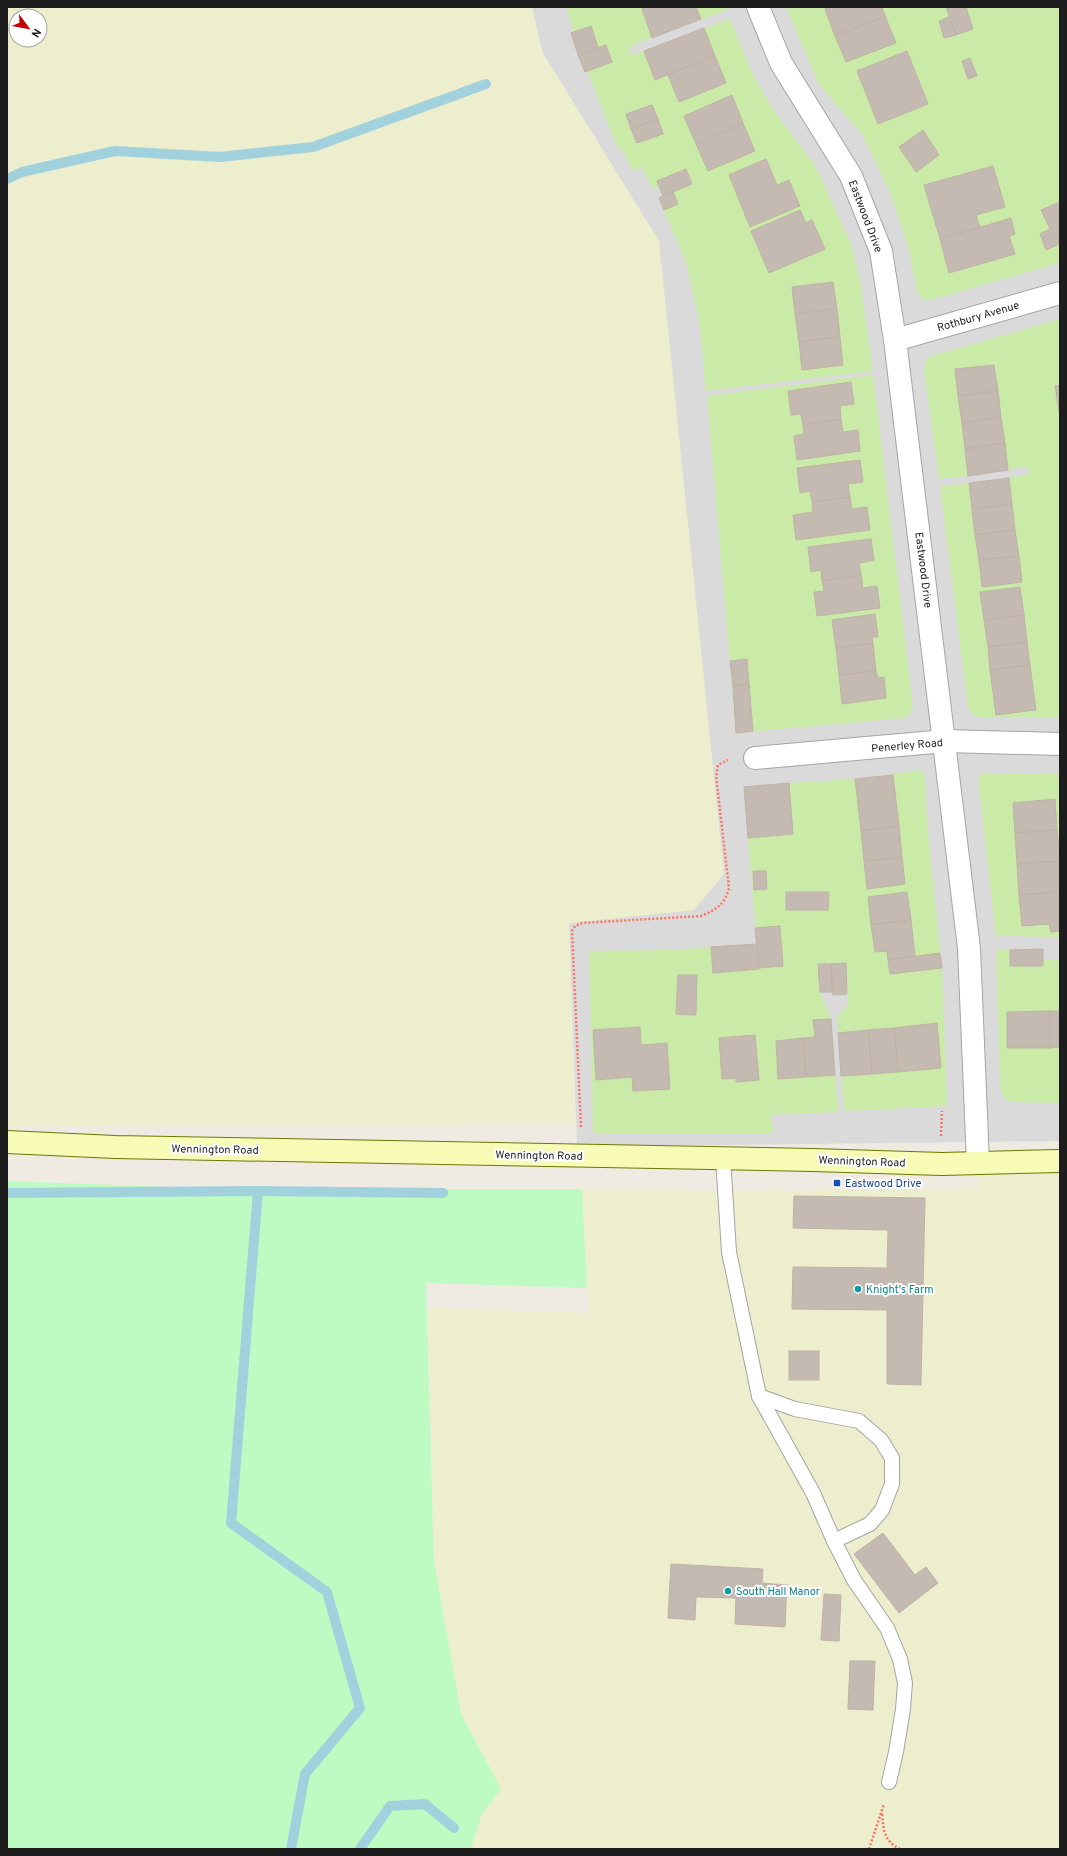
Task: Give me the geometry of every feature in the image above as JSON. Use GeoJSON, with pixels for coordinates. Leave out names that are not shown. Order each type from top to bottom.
{"type":"FeatureCollection","features":[{"type":"Feature","properties":{"kind":"main road","name":"Wennington Road"},"geometry":{"type":"LineString","coordinates":[[12,1142],[123,1147],[723,1158],[942,1164],[1060,1161]]}},
{"type":"Feature","properties":{"kind":"street","name":"Eastwood Drive"},"geometry":{"type":"LineString","coordinates":[[758,7],[780,63],[851,176],[881,251],[895,340],[969,948],[978,1163]]}},
{"type":"Feature","properties":{"kind":"street","name":"Rothbury Avenue"},"geometry":{"type":"LineString","coordinates":[[895,340],[1060,293]]}},
{"type":"Feature","properties":{"kind":"street","name":"Penerley Road"},"geometry":{"type":"LineString","coordinates":[[755,758],[945,741],[1060,744]]}},
{"type":"Feature","properties":{"kind":"lane"},"geometry":{"type":"LineString","coordinates":[[723,1158],[729,1252],[759,1396],[813,1493],[834,1541],[854,1580],[887,1628],[900,1659],[905,1683],[903,1708],[896,1752],[889,1782]]}},
{"type":"Feature","properties":{"kind":"lane"},"geometry":{"type":"LineString","coordinates":[[759,1396],[795,1409],[859,1421],[881,1440],[892,1458],[892,1484],[882,1510],[870,1524],[834,1541]]}},
{"type":"Feature","properties":{"kind":"path"},"geometry":{"type":"LineString","coordinates":[[580,1156],[581,1118],[572,931],[575,926],[582,923],[701,916],[719,907],[726,897],[729,888],[716,776],[718,765],[725,760],[755,758]]}},
{"type":"Feature","properties":{"kind":"path"},"geometry":{"type":"LineString","coordinates":[[869,1849],[882,1811],[889,1782]]}},
{"type":"Feature","properties":{"kind":"path"},"geometry":{"type":"LineString","coordinates":[[882,1811],[885,1835],[892,1844],[900,1849]]}},
{"type":"Feature","properties":{"kind":"shaded area"},"geometry":{"type":"Polygon","coordinates":[[[532,7],[1060,7],[1060,1141],[726,1145],[577,1145],[569,923],[694,910],[659,241],[542,52],[532,7]]]}},
{"type":"Feature","properties":{"kind":"green space"},"geometry":{"type":"Polygon","coordinates":[[[7,7],[532,7],[542,52],[659,241],[724,874],[694,910],[569,923],[575,1124],[7,1126],[7,7]]]}},
{"type":"Feature","properties":{"kind":"green space"},"geometry":{"type":"Polygon","coordinates":[[[566,7],[725,7],[727,10],[632,45],[628,56],[730,19],[751,71],[774,111],[816,167],[851,244],[860,281],[873,371],[706,391],[700,326],[687,266],[659,198],[663,196],[659,186],[652,189],[642,167],[632,171],[623,150],[619,151],[587,71],[585,72],[571,33],[574,32],[566,7]]]}},
{"type":"Feature","properties":{"kind":"green space"},"geometry":{"type":"Polygon","coordinates":[[[786,7],[1060,7],[1060,263],[934,299],[922,300],[917,291],[908,247],[890,192],[862,134],[819,85],[786,7]]]}},
{"type":"Feature","properties":{"kind":"green space"},"geometry":{"type":"Polygon","coordinates":[[[1060,319],[1060,385],[1055,386],[1060,421],[1060,717],[981,718],[971,713],[968,707],[940,487],[969,483],[982,586],[1021,582],[1009,478],[1025,475],[1032,470],[1023,467],[1008,470],[993,365],[955,370],[968,476],[939,479],[924,369],[927,358],[1060,319]],[[1020,587],[981,592],[990,670],[1030,665],[1020,587]]]}},
{"type":"Feature","properties":{"kind":"green space"},"geometry":{"type":"Polygon","coordinates":[[[873,375],[913,707],[908,716],[903,718],[736,733],[707,396],[873,375]]]}},
{"type":"Feature","properties":{"kind":"green space"},"geometry":{"type":"Polygon","coordinates":[[[921,770],[925,776],[927,823],[942,968],[947,1106],[844,1111],[837,1018],[848,1004],[846,963],[819,964],[820,992],[831,1019],[838,1112],[771,1115],[773,1133],[593,1133],[589,951],[670,950],[757,944],[748,838],[789,783],[855,779],[921,770]]]}},
{"type":"Feature","properties":{"kind":"green space"},"geometry":{"type":"Polygon","coordinates":[[[981,774],[1060,774],[1060,937],[996,936],[978,778],[981,774]]]}},
{"type":"Feature","properties":{"kind":"green space"},"geometry":{"type":"Polygon","coordinates":[[[996,949],[1043,949],[1043,959],[1060,960],[1060,1103],[1012,1102],[1006,1100],[1003,1096],[1000,1084],[996,949]]]}},
{"type":"Feature","properties":{"kind":"green space"},"geometry":{"type":"Polygon","coordinates":[[[1060,1161],[1060,1849],[471,1849],[481,1816],[497,1795],[463,1738],[436,1585],[428,1308],[589,1313],[582,1189],[725,1191],[978,1188],[978,1163],[1060,1161]]]}},
{"type":"Feature","properties":{"kind":"green space"},"geometry":{"type":"Polygon","coordinates":[[[7,1181],[221,1189],[582,1189],[587,1288],[426,1283],[434,1561],[461,1714],[501,1789],[481,1816],[471,1849],[7,1849],[7,1181]]]}},
{"type":"Feature","properties":{"kind":"building"},"geometry":{"type":"Polygon","coordinates":[[[647,7],[696,7],[701,19],[652,38],[642,9],[647,7]]]}},
{"type":"Feature","properties":{"kind":"building"},"geometry":{"type":"Polygon","coordinates":[[[831,7],[882,7],[885,16],[835,36],[825,9],[831,7]]]}},
{"type":"Feature","properties":{"kind":"building"},"geometry":{"type":"Polygon","coordinates":[[[946,7],[966,7],[973,29],[956,35],[946,7]]]}},
{"type":"Feature","properties":{"kind":"building"},"geometry":{"type":"Polygon","coordinates":[[[885,16],[896,43],[846,62],[835,36],[885,16]]]}},
{"type":"Feature","properties":{"kind":"building"},"geometry":{"type":"Polygon","coordinates":[[[949,17],[956,35],[944,38],[939,21],[949,17]]]}},
{"type":"Feature","properties":{"kind":"building"},"geometry":{"type":"Polygon","coordinates":[[[591,26],[598,47],[578,55],[571,33],[591,26]]]}},
{"type":"Feature","properties":{"kind":"building"},"geometry":{"type":"Polygon","coordinates":[[[704,28],[715,56],[655,80],[644,51],[704,28]]]}},
{"type":"Feature","properties":{"kind":"building"},"geometry":{"type":"Polygon","coordinates":[[[606,45],[612,62],[585,72],[578,55],[606,45]]]}},
{"type":"Feature","properties":{"kind":"building"},"geometry":{"type":"Polygon","coordinates":[[[907,51],[928,104],[878,124],[857,71],[907,51]]]}},
{"type":"Feature","properties":{"kind":"building"},"geometry":{"type":"Polygon","coordinates":[[[715,56],[726,83],[679,102],[668,75],[715,56]]]}},
{"type":"Feature","properties":{"kind":"building"},"geometry":{"type":"Polygon","coordinates":[[[970,58],[977,76],[968,79],[962,61],[970,58]]]}},
{"type":"Feature","properties":{"kind":"building"},"geometry":{"type":"Polygon","coordinates":[[[732,95],[743,123],[696,144],[684,116],[732,95]]]}},
{"type":"Feature","properties":{"kind":"building"},"geometry":{"type":"Polygon","coordinates":[[[652,105],[658,119],[631,129],[626,114],[652,105]]]}},
{"type":"Feature","properties":{"kind":"building"},"geometry":{"type":"Polygon","coordinates":[[[658,119],[663,134],[637,143],[631,129],[658,119]]]}},
{"type":"Feature","properties":{"kind":"building"},"geometry":{"type":"Polygon","coordinates":[[[743,123],[755,151],[708,171],[696,144],[743,123]]]}},
{"type":"Feature","properties":{"kind":"building"},"geometry":{"type":"Polygon","coordinates":[[[923,130],[939,155],[916,172],[899,147],[923,130]]]}},
{"type":"Feature","properties":{"kind":"building"},"geometry":{"type":"Polygon","coordinates":[[[766,159],[777,185],[789,180],[800,206],[750,227],[729,175],[766,159]]]}},
{"type":"Feature","properties":{"kind":"building"},"geometry":{"type":"Polygon","coordinates":[[[993,166],[1005,207],[976,215],[980,227],[940,239],[924,185],[993,166]]]}},
{"type":"Feature","properties":{"kind":"building"},"geometry":{"type":"Polygon","coordinates":[[[686,169],[692,184],[663,196],[657,181],[686,169]]]}},
{"type":"Feature","properties":{"kind":"building"},"geometry":{"type":"Polygon","coordinates":[[[673,192],[678,204],[664,210],[659,198],[673,192]]]}},
{"type":"Feature","properties":{"kind":"building"},"geometry":{"type":"Polygon","coordinates":[[[1060,202],[1060,244],[1046,250],[1040,234],[1050,229],[1041,210],[1060,202]]]}},
{"type":"Feature","properties":{"kind":"building"},"geometry":{"type":"Polygon","coordinates":[[[800,210],[806,223],[812,220],[825,249],[769,273],[751,231],[800,210]]]}},
{"type":"Feature","properties":{"kind":"building"},"geometry":{"type":"Polygon","coordinates":[[[1011,218],[1015,234],[1009,236],[1015,254],[949,273],[940,239],[1011,218]]]}},
{"type":"Feature","properties":{"kind":"building"},"geometry":{"type":"Polygon","coordinates":[[[833,282],[837,309],[795,314],[792,287],[833,282]]]}},
{"type":"Feature","properties":{"kind":"building"},"geometry":{"type":"Polygon","coordinates":[[[837,309],[840,337],[799,342],[795,314],[837,309]]]}},
{"type":"Feature","properties":{"kind":"building"},"geometry":{"type":"Polygon","coordinates":[[[840,337],[843,365],[802,370],[799,342],[840,337]]]}},
{"type":"Feature","properties":{"kind":"building"},"geometry":{"type":"Polygon","coordinates":[[[994,365],[998,391],[958,396],[955,369],[994,365]]]}},
{"type":"Feature","properties":{"kind":"building"},"geometry":{"type":"Polygon","coordinates":[[[851,382],[854,404],[840,406],[841,419],[803,425],[801,414],[791,415],[788,391],[851,382]]]}},
{"type":"Feature","properties":{"kind":"building"},"geometry":{"type":"Polygon","coordinates":[[[1060,385],[1060,410],[1059,411],[1055,386],[1060,385]]]}},
{"type":"Feature","properties":{"kind":"building"},"geometry":{"type":"Polygon","coordinates":[[[998,391],[1001,417],[962,423],[958,396],[998,391]]]}},
{"type":"Feature","properties":{"kind":"building"},"geometry":{"type":"Polygon","coordinates":[[[1001,417],[1005,443],[965,449],[962,423],[1001,417]]]}},
{"type":"Feature","properties":{"kind":"building"},"geometry":{"type":"Polygon","coordinates":[[[841,419],[843,432],[858,430],[860,451],[797,460],[794,436],[804,434],[803,425],[841,419]]]}},
{"type":"Feature","properties":{"kind":"building"},"geometry":{"type":"Polygon","coordinates":[[[1005,443],[1008,470],[968,476],[965,449],[1005,443]]]}},
{"type":"Feature","properties":{"kind":"building"},"geometry":{"type":"Polygon","coordinates":[[[860,460],[863,482],[848,484],[850,497],[812,502],[810,491],[800,493],[797,468],[860,460]]]}},
{"type":"Feature","properties":{"kind":"building"},"geometry":{"type":"Polygon","coordinates":[[[1009,478],[1012,504],[972,509],[969,483],[1009,478]]]}},
{"type":"Feature","properties":{"kind":"building"},"geometry":{"type":"Polygon","coordinates":[[[850,497],[852,509],[867,507],[870,530],[796,540],[793,515],[813,512],[812,502],[850,497]]]}},
{"type":"Feature","properties":{"kind":"building"},"geometry":{"type":"Polygon","coordinates":[[[1012,504],[1015,530],[975,535],[972,509],[1012,504]]]}},
{"type":"Feature","properties":{"kind":"building"},"geometry":{"type":"Polygon","coordinates":[[[1015,530],[1019,556],[979,560],[975,535],[1015,530]]]}},
{"type":"Feature","properties":{"kind":"building"},"geometry":{"type":"Polygon","coordinates":[[[871,539],[874,560],[859,563],[861,575],[822,581],[821,570],[811,572],[808,547],[871,539]]]}},
{"type":"Feature","properties":{"kind":"building"},"geometry":{"type":"Polygon","coordinates":[[[1019,556],[1022,582],[982,587],[979,560],[1019,556]]]}},
{"type":"Feature","properties":{"kind":"building"},"geometry":{"type":"Polygon","coordinates":[[[861,575],[863,588],[877,586],[880,608],[817,616],[814,592],[824,591],[822,581],[861,575]]]}},
{"type":"Feature","properties":{"kind":"building"},"geometry":{"type":"Polygon","coordinates":[[[1020,587],[1024,615],[984,620],[980,592],[1020,587]]]}},
{"type":"Feature","properties":{"kind":"building"},"geometry":{"type":"Polygon","coordinates":[[[875,614],[878,637],[872,637],[873,643],[836,648],[832,620],[875,614]]]}},
{"type":"Feature","properties":{"kind":"building"},"geometry":{"type":"Polygon","coordinates":[[[1024,615],[1027,642],[988,647],[984,620],[1024,615]]]}},
{"type":"Feature","properties":{"kind":"building"},"geometry":{"type":"Polygon","coordinates":[[[1027,642],[1030,665],[990,670],[988,647],[1027,642]]]}},
{"type":"Feature","properties":{"kind":"building"},"geometry":{"type":"Polygon","coordinates":[[[873,643],[876,671],[839,675],[836,648],[873,643]]]}},
{"type":"Feature","properties":{"kind":"building"},"geometry":{"type":"Polygon","coordinates":[[[747,659],[749,684],[733,686],[730,661],[747,659]]]}},
{"type":"Feature","properties":{"kind":"building"},"geometry":{"type":"Polygon","coordinates":[[[1030,665],[1036,710],[996,715],[990,670],[1030,665]]]}},
{"type":"Feature","properties":{"kind":"building"},"geometry":{"type":"Polygon","coordinates":[[[876,671],[878,678],[884,677],[886,698],[842,704],[839,675],[876,671]]]}},
{"type":"Feature","properties":{"kind":"building"},"geometry":{"type":"Polygon","coordinates":[[[749,684],[753,731],[736,733],[733,686],[749,684]]]}},
{"type":"Feature","properties":{"kind":"building"},"geometry":{"type":"Polygon","coordinates":[[[893,775],[899,826],[861,831],[855,779],[893,775]]]}},
{"type":"Feature","properties":{"kind":"building"},"geometry":{"type":"Polygon","coordinates":[[[789,783],[793,834],[748,838],[744,787],[789,783]]]}},
{"type":"Feature","properties":{"kind":"building"},"geometry":{"type":"Polygon","coordinates":[[[1055,799],[1057,830],[1015,833],[1013,803],[1055,799]]]}},
{"type":"Feature","properties":{"kind":"building"},"geometry":{"type":"Polygon","coordinates":[[[899,826],[902,857],[864,861],[861,831],[899,826]]]}},
{"type":"Feature","properties":{"kind":"building"},"geometry":{"type":"Polygon","coordinates":[[[1057,830],[1060,861],[1017,864],[1015,833],[1057,830]]]}},
{"type":"Feature","properties":{"kind":"building"},"geometry":{"type":"Polygon","coordinates":[[[902,857],[905,884],[867,889],[864,861],[902,857]]]}},
{"type":"Feature","properties":{"kind":"building"},"geometry":{"type":"Polygon","coordinates":[[[1060,861],[1060,892],[1019,895],[1017,864],[1060,861]]]}},
{"type":"Feature","properties":{"kind":"building"},"geometry":{"type":"Polygon","coordinates":[[[753,871],[766,871],[767,889],[754,890],[753,871]]]}},
{"type":"Feature","properties":{"kind":"building"},"geometry":{"type":"Polygon","coordinates":[[[786,892],[829,892],[828,910],[786,910],[786,892]]]}},
{"type":"Feature","properties":{"kind":"building"},"geometry":{"type":"Polygon","coordinates":[[[907,892],[911,920],[871,925],[868,897],[907,892]]]}},
{"type":"Feature","properties":{"kind":"building"},"geometry":{"type":"Polygon","coordinates":[[[1060,892],[1060,931],[1051,932],[1049,924],[1022,926],[1019,895],[1060,892]]]}},
{"type":"Feature","properties":{"kind":"building"},"geometry":{"type":"Polygon","coordinates":[[[911,920],[915,956],[888,960],[887,951],[875,952],[871,925],[911,920]]]}},
{"type":"Feature","properties":{"kind":"building"},"geometry":{"type":"Polygon","coordinates":[[[780,926],[783,966],[759,968],[755,928],[780,926]]]}},
{"type":"Feature","properties":{"kind":"building"},"geometry":{"type":"Polygon","coordinates":[[[757,944],[759,969],[713,973],[711,947],[757,944]]]}},
{"type":"Feature","properties":{"kind":"building"},"geometry":{"type":"Polygon","coordinates":[[[1043,949],[1043,966],[1010,966],[1010,950],[1043,949]]]}},
{"type":"Feature","properties":{"kind":"building"},"geometry":{"type":"Polygon","coordinates":[[[940,953],[942,968],[890,974],[888,960],[940,953]]]}},
{"type":"Feature","properties":{"kind":"building"},"geometry":{"type":"Polygon","coordinates":[[[846,963],[847,994],[833,995],[831,964],[846,963]]]}},
{"type":"Feature","properties":{"kind":"building"},"geometry":{"type":"Polygon","coordinates":[[[818,964],[831,964],[832,992],[820,992],[818,964]]]}},
{"type":"Feature","properties":{"kind":"building"},"geometry":{"type":"Polygon","coordinates":[[[678,975],[697,975],[696,1015],[676,1014],[678,975]]]}},
{"type":"Feature","properties":{"kind":"building"},"geometry":{"type":"Polygon","coordinates":[[[1050,1011],[1050,1048],[1007,1048],[1007,1012],[1050,1011]]]}},
{"type":"Feature","properties":{"kind":"building"},"geometry":{"type":"Polygon","coordinates":[[[1050,1011],[1060,1011],[1060,1047],[1050,1048],[1050,1011]]]}},
{"type":"Feature","properties":{"kind":"building"},"geometry":{"type":"Polygon","coordinates":[[[831,1019],[835,1075],[806,1077],[803,1038],[815,1037],[813,1020],[831,1019]]]}},
{"type":"Feature","properties":{"kind":"building"},"geometry":{"type":"Polygon","coordinates":[[[937,1023],[941,1068],[898,1072],[894,1028],[937,1023]]]}},
{"type":"Feature","properties":{"kind":"building"},"geometry":{"type":"Polygon","coordinates":[[[640,1027],[641,1045],[667,1043],[670,1089],[633,1091],[632,1077],[596,1080],[593,1030],[640,1027]]]}},
{"type":"Feature","properties":{"kind":"building"},"geometry":{"type":"Polygon","coordinates":[[[894,1028],[898,1072],[872,1074],[868,1030],[894,1028]]]}},
{"type":"Feature","properties":{"kind":"building"},"geometry":{"type":"Polygon","coordinates":[[[868,1030],[872,1074],[841,1076],[838,1033],[868,1030]]]}},
{"type":"Feature","properties":{"kind":"building"},"geometry":{"type":"Polygon","coordinates":[[[755,1035],[759,1080],[736,1082],[736,1078],[722,1079],[719,1038],[755,1035]]]}},
{"type":"Feature","properties":{"kind":"building"},"geometry":{"type":"Polygon","coordinates":[[[803,1038],[806,1077],[778,1079],[776,1041],[803,1038]]]}},
{"type":"Feature","properties":{"kind":"building","name":"Knight's Farm"},"geometry":{"type":"Polygon","coordinates":[[[794,1196],[925,1198],[921,1385],[887,1384],[887,1310],[792,1309],[793,1267],[887,1268],[888,1230],[793,1228],[794,1196]]]}},
{"type":"Feature","properties":{"kind":"building"},"geometry":{"type":"Polygon","coordinates":[[[789,1351],[819,1351],[819,1380],[789,1380],[789,1351]]]}},
{"type":"Feature","properties":{"kind":"building"},"geometry":{"type":"Polygon","coordinates":[[[883,1533],[915,1575],[926,1567],[938,1583],[899,1613],[854,1554],[883,1533]]]}},
{"type":"Feature","properties":{"kind":"building","name":"South Hall Manor"},"geometry":{"type":"Polygon","coordinates":[[[671,1564],[763,1569],[762,1583],[787,1585],[785,1627],[735,1624],[736,1598],[696,1597],[695,1620],[668,1618],[671,1564]]]}},
{"type":"Feature","properties":{"kind":"building"},"geometry":{"type":"Polygon","coordinates":[[[824,1594],[841,1595],[839,1641],[821,1640],[824,1594]]]}},
{"type":"Feature","properties":{"kind":"building"},"geometry":{"type":"Polygon","coordinates":[[[850,1661],[875,1661],[873,1710],[848,1709],[850,1661]]]}},
{"type":"Feature","properties":{"kind":"waterway"},"geometry":{"type":"LineString","coordinates":[[7,179],[22,172],[115,151],[220,157],[313,147],[486,84]]}},
{"type":"Feature","properties":{"kind":"waterway"},"geometry":{"type":"LineString","coordinates":[[258,1191],[443,1193]]}},
{"type":"Feature","properties":{"kind":"waterway"},"geometry":{"type":"LineString","coordinates":[[7,1193],[258,1191],[231,1523],[327,1592],[360,1708],[305,1774],[291,1849]]}},
{"type":"Feature","properties":{"kind":"waterway"},"geometry":{"type":"LineString","coordinates":[[360,1849],[390,1806],[425,1804],[454,1828]]}},
{"type":"Feature","properties":{"kind":"place","name":"Eastwood Drive"},"geometry":{"type":"Point","coordinates":[837,1183]}},
{"type":"Feature","properties":{"kind":"place","name":"Knight's Farm"},"geometry":{"type":"Point","coordinates":[858,1289]}},
{"type":"Feature","properties":{"kind":"place","name":"South Hall Manor"},"geometry":{"type":"Point","coordinates":[728,1591]}}]}
